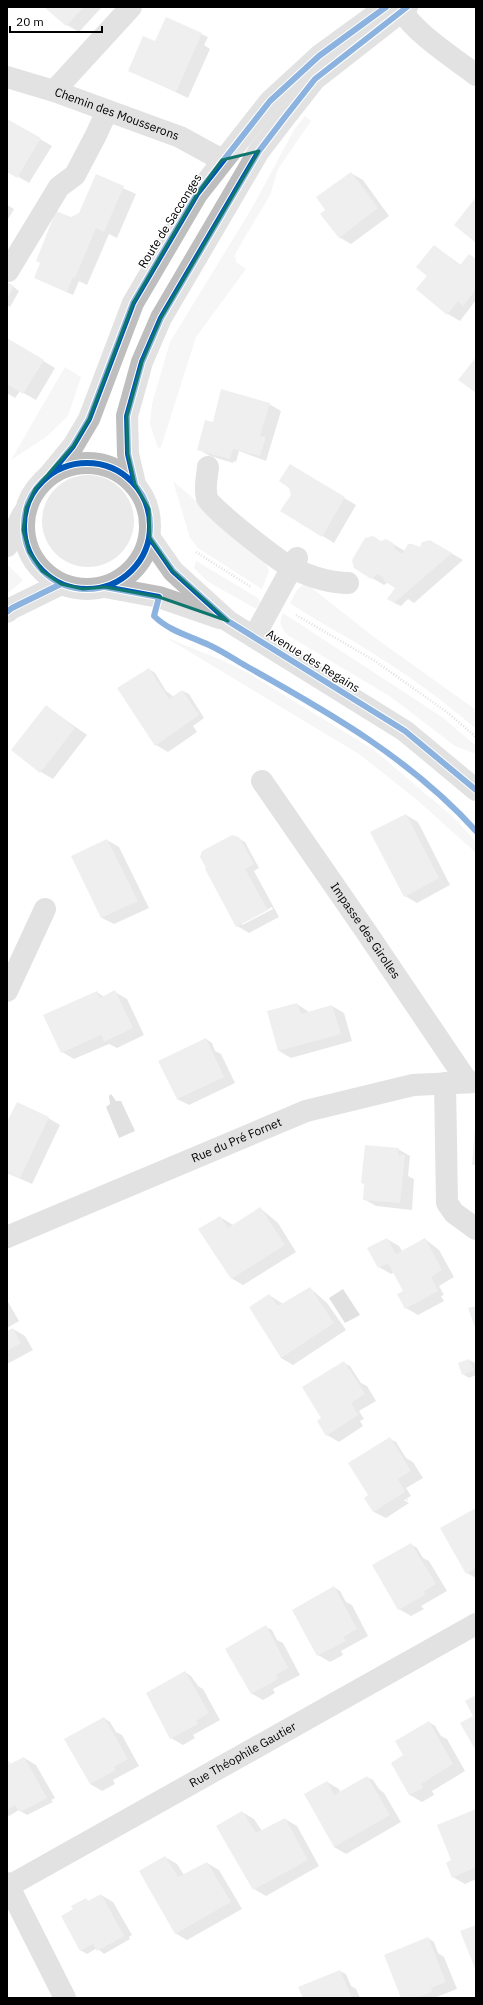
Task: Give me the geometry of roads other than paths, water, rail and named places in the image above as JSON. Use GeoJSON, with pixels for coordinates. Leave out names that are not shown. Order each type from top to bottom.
{"type":"FeatureCollection","features":[{"type":"Feature","properties":{"kind":"street"},"geometry":{"type":"LineString","coordinates":[[54,91],[131,7]]}},
{"type":"Feature","properties":{"kind":"street"},"geometry":{"type":"LineString","coordinates":[[26,508],[24,530],[29,552],[42,571],[61,584],[83,589],[105,587],[126,577],[142,559],[150,538],[149,509],[135,484],[128,454],[127,416],[142,362],[161,318],[259,151],[315,80],[398,8],[408,21],[418,30],[476,75]]}},
{"type":"Feature","properties":{"kind":"street","name":"Route de Sacconges"},"geometry":{"type":"LineString","coordinates":[[50,474],[73,446],[89,419],[133,303],[197,194],[222,160],[270,101],[319,56],[398,8]]}},
{"type":"Feature","properties":{"kind":"street","name":"Chemin des Mousserons"},"geometry":{"type":"LineString","coordinates":[[7,77],[54,91],[180,137],[222,160]]}},
{"type":"Feature","properties":{"kind":"street"},"geometry":{"type":"LineString","coordinates":[[8,271],[59,187],[74,175],[96,136],[107,111]]}},
{"type":"Feature","properties":{"kind":"street"},"geometry":{"type":"LineString","coordinates":[[225,209],[222,160],[259,151]]}},
{"type":"Feature","properties":{"kind":"street"},"geometry":{"type":"LineString","coordinates":[[7,546],[35,489],[50,474],[71,464],[94,463],[117,470],[135,484]]}},
{"type":"Feature","properties":{"kind":"street"},"geometry":{"type":"LineString","coordinates":[[208,468],[206,484],[207,499],[223,516],[294,563],[335,583],[348,583]]}},
{"type":"Feature","properties":{"kind":"street","name":"Avenue des Regains"},"geometry":{"type":"LineString","coordinates":[[150,538],[173,571],[228,621],[405,731],[476,790]]}},
{"type":"Feature","properties":{"kind":"street"},"geometry":{"type":"LineString","coordinates":[[254,637],[294,563]]}},
{"type":"Feature","properties":{"kind":"street"},"geometry":{"type":"LineString","coordinates":[[7,612],[12,608],[61,584]]}},
{"type":"Feature","properties":{"kind":"street","name":"Avenue des Regains"},"geometry":{"type":"LineString","coordinates":[[105,587],[159,597],[228,621]]}},
{"type":"Feature","properties":{"kind":"street","name":"Impasse des Girolles"},"geometry":{"type":"LineString","coordinates":[[262,781],[472,1081]]}},
{"type":"Feature","properties":{"kind":"street"},"geometry":{"type":"LineString","coordinates":[[7,991],[45,909]]}},
{"type":"Feature","properties":{"kind":"street","name":"Rue du Pré Fornet"},"geometry":{"type":"LineString","coordinates":[[7,1236],[306,1111],[413,1085],[472,1081]]}},
{"type":"Feature","properties":{"kind":"street"},"geometry":{"type":"LineString","coordinates":[[445,1083],[447,1203],[454,1213],[476,1229]]}},
{"type":"Feature","properties":{"kind":"street","name":"Rue Théophile Gautier"},"geometry":{"type":"LineString","coordinates":[[8,1885],[476,1624]]}},
{"type":"Feature","properties":{"kind":"street"},"geometry":{"type":"LineString","coordinates":[[8,1885],[65,1998]]}}]}
